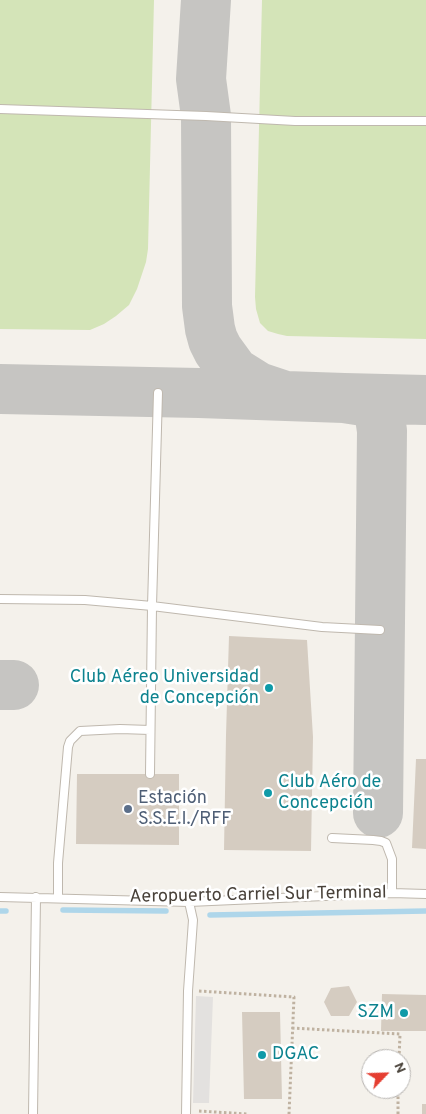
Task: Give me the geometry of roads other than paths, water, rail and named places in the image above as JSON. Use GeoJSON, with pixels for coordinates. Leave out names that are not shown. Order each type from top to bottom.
{"type":"FeatureCollection","features":[{"type":"Feature","properties":{"kind":"lane"},"geometry":{"type":"LineString","coordinates":[[0,109],[295,121],[426,121]]}},
{"type":"Feature","properties":{"kind":"lane"},"geometry":{"type":"LineString","coordinates":[[150,774],[152,606],[158,393]]}},
{"type":"Feature","properties":{"kind":"lane"},"geometry":{"type":"LineString","coordinates":[[0,599],[85,600],[152,606],[322,627],[380,630]]}},
{"type":"Feature","properties":{"kind":"lane"},"geometry":{"type":"LineString","coordinates":[[58,898],[58,863],[70,741],[80,731],[120,728],[150,730]]}},
{"type":"Feature","properties":{"kind":"lane"},"geometry":{"type":"LineString","coordinates":[[332,838],[373,840],[386,843],[392,859],[392,893]]}},
{"type":"Feature","properties":{"kind":"lane","name":"Aeropuerto Carriel Sur Terminal"},"geometry":{"type":"LineString","coordinates":[[0,896],[188,902],[392,893],[426,894]]}},
{"type":"Feature","properties":{"kind":"lane"},"geometry":{"type":"LineString","coordinates":[[33,1114],[36,897]]}},
{"type":"Feature","properties":{"kind":"lane"},"geometry":{"type":"LineString","coordinates":[[186,1112],[188,990],[193,920],[188,902]]}},
{"type":"Feature","properties":{"kind":"waterway"},"geometry":{"type":"LineString","coordinates":[[63,910],[166,911]]}},
{"type":"Feature","properties":{"kind":"waterway"},"geometry":{"type":"LineString","coordinates":[[0,911],[6,911]]}},
{"type":"Feature","properties":{"kind":"waterway"},"geometry":{"type":"LineString","coordinates":[[210,915],[426,911]]}},
{"type":"Feature","properties":{"kind":"place","name":"Club Aéreo Universidad de Concepción"},"geometry":{"type":"Point","coordinates":[269,688]}},
{"type":"Feature","properties":{"kind":"place","name":"Club Aéro de Concepción"},"geometry":{"type":"Point","coordinates":[268,793]}},
{"type":"Feature","properties":{"kind":"place","name":"Estación S.S.E.I./RFF"},"geometry":{"type":"Point","coordinates":[128,809]}},
{"type":"Feature","properties":{"kind":"place","name":"SZM"},"geometry":{"type":"Point","coordinates":[404,1013]}},
{"type":"Feature","properties":{"kind":"place","name":"DGAC"},"geometry":{"type":"Point","coordinates":[262,1055]}}]}
